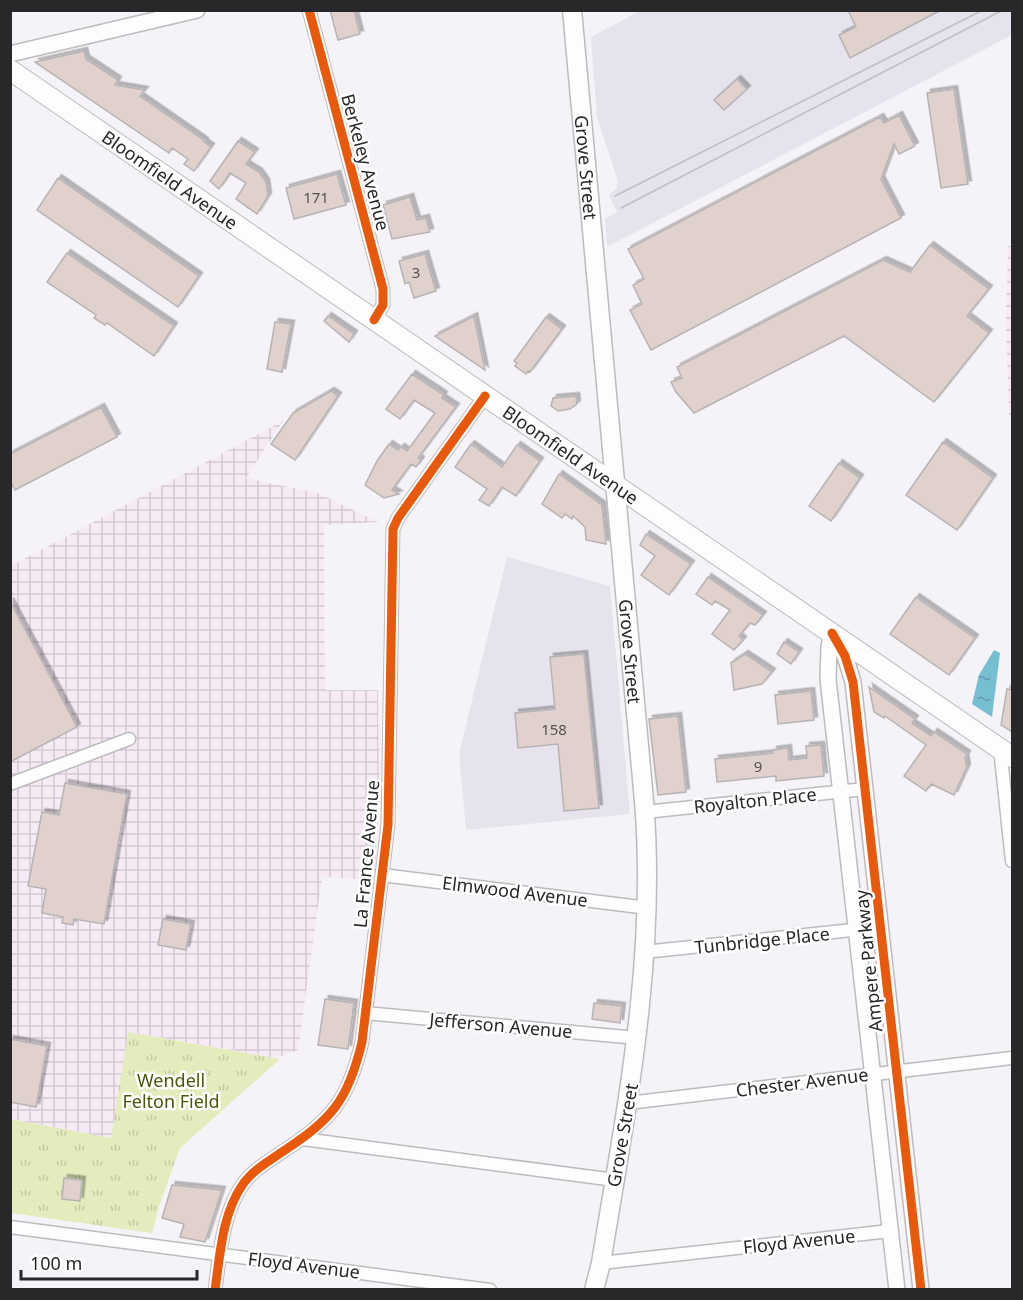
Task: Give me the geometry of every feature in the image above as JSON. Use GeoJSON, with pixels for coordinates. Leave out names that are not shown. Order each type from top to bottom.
{"type":"FeatureCollection","features":[{"type":"Feature","properties":{"kind":"main road","name":"Grove Street"},"geometry":{"type":"LineString","coordinates":[[572,10],[645,812],[648,908],[637,1038],[628,1102],[601,1263],[594,1290]]}},
{"type":"Feature","properties":{"kind":"main road","name":"Bloomfield Avenue"},"geometry":{"type":"LineString","coordinates":[[10,70],[1006,752]]}},
{"type":"Feature","properties":{"kind":"street"},"geometry":{"type":"LineString","coordinates":[[10,54],[197,10]]}},
{"type":"Feature","properties":{"kind":"street","name":"Berkeley Avenue"},"geometry":{"type":"LineString","coordinates":[[309,10],[383,289],[383,305],[374,320]]}},
{"type":"Feature","properties":{"kind":"street","name":"La France Avenue"},"geometry":{"type":"LineString","coordinates":[[215,1290],[225,1228],[243,1183],[258,1168],[303,1139],[333,1113],[355,1072],[365,1013],[390,794],[393,529],[398,518],[485,396]]}},
{"type":"Feature","properties":{"kind":"street","name":"Ampere Parkway"},"geometry":{"type":"LineString","coordinates":[[832,633],[845,656],[853,682],[921,1290]]}},
{"type":"Feature","properties":{"kind":"street","name":"Ampere Parkway"},"geometry":{"type":"LineString","coordinates":[[832,633],[829,647],[828,680],[897,1290]]}},
{"type":"Feature","properties":{"kind":"street"},"geometry":{"type":"LineString","coordinates":[[10,784],[129,739]]}},
{"type":"Feature","properties":{"kind":"street"},"geometry":{"type":"LineString","coordinates":[[1006,752],[1012,861]]}},
{"type":"Feature","properties":{"kind":"street","name":"Royalton Place"},"geometry":{"type":"LineString","coordinates":[[645,812],[865,789]]}},
{"type":"Feature","properties":{"kind":"street","name":"Elmwood Avenue"},"geometry":{"type":"LineString","coordinates":[[382,874],[648,908]]}},
{"type":"Feature","properties":{"kind":"street","name":"Tunbridge Place"},"geometry":{"type":"LineString","coordinates":[[644,952],[881,927]]}},
{"type":"Feature","properties":{"kind":"street","name":"Jefferson Avenue"},"geometry":{"type":"LineString","coordinates":[[365,1013],[637,1038]]}},
{"type":"Feature","properties":{"kind":"street","name":"Chester Avenue"},"geometry":{"type":"LineString","coordinates":[[628,1102],[1012,1058]]}},
{"type":"Feature","properties":{"kind":"street"},"geometry":{"type":"LineString","coordinates":[[303,1139],[615,1180]]}},
{"type":"Feature","properties":{"kind":"street","name":"Floyd Avenue"},"geometry":{"type":"LineString","coordinates":[[10,1227],[490,1290]]}},
{"type":"Feature","properties":{"kind":"street","name":"Floyd Avenue"},"geometry":{"type":"LineString","coordinates":[[601,1263],[890,1231]]}},
{"type":"Feature","properties":{"kind":"shaded area"},"geometry":{"type":"Polygon","coordinates":[[[640,11],[1012,11],[1012,35],[607,247],[605,219],[617,212],[609,195],[616,189],[618,181],[597,117],[591,37],[640,11]]]}},
{"type":"Feature","properties":{"kind":"shaded area"},"geometry":{"type":"Polygon","coordinates":[[[1008,246],[1012,246],[1012,416],[1009,415],[1006,322],[1008,246]]]}},
{"type":"Feature","properties":{"kind":"shaded area"},"geometry":{"type":"Polygon","coordinates":[[[283,421],[246,478],[318,493],[378,522],[324,525],[325,690],[378,690],[379,792],[375,880],[322,877],[298,1050],[277,1058],[129,1032],[111,1138],[11,1119],[11,566],[283,421]]]}},
{"type":"Feature","properties":{"kind":"shaded area"},"geometry":{"type":"Polygon","coordinates":[[[507,557],[610,586],[630,814],[466,830],[459,754],[507,557]]]}},
{"type":"Feature","properties":{"kind":"green space","name":"Wendell Felton Field"},"geometry":{"type":"Polygon","coordinates":[[[128,1032],[280,1059],[180,1148],[152,1233],[11,1213],[11,1119],[111,1138],[128,1032]]]}},
{"type":"Feature","properties":{"kind":"water"},"geometry":{"type":"Polygon","coordinates":[[[994,650],[1000,653],[992,717],[972,704],[979,675],[994,650]]]}},
{"type":"Feature","properties":{"kind":"building"},"geometry":{"type":"Polygon","coordinates":[[[330,10],[354,10],[360,34],[338,40],[330,10]]]}},
{"type":"Feature","properties":{"kind":"building"},"geometry":{"type":"Polygon","coordinates":[[[848,10],[941,10],[850,58],[839,35],[856,27],[848,10]]]}},
{"type":"Feature","properties":{"kind":"building"},"geometry":{"type":"Polygon","coordinates":[[[84,51],[86,59],[118,80],[115,85],[145,90],[140,96],[211,147],[194,171],[184,164],[188,159],[172,148],[169,153],[35,62],[84,51]]]}},
{"type":"Feature","properties":{"kind":"building"},"geometry":{"type":"Polygon","coordinates":[[[737,79],[747,89],[724,110],[714,100],[737,79]]]}},
{"type":"Feature","properties":{"kind":"building"},"geometry":{"type":"Polygon","coordinates":[[[954,89],[968,184],[941,188],[927,93],[954,89]]]}},
{"type":"Feature","properties":{"kind":"building"},"geometry":{"type":"Polygon","coordinates":[[[899,115],[915,146],[899,154],[894,144],[881,179],[901,218],[651,350],[630,310],[642,304],[633,285],[644,279],[628,249],[880,117],[884,123],[899,115]]]}},
{"type":"Feature","properties":{"kind":"building"},"geometry":{"type":"Polygon","coordinates":[[[238,141],[255,152],[246,164],[259,172],[266,182],[268,196],[257,214],[236,199],[246,183],[230,173],[219,189],[210,181],[238,141]]]}},
{"type":"Feature","properties":{"kind":"building"},"geometry":{"type":"Polygon","coordinates":[[[337,174],[346,205],[294,219],[286,188],[337,174]]]}},
{"type":"Feature","properties":{"kind":"building"},"geometry":{"type":"Polygon","coordinates":[[[58,178],[199,276],[178,307],[37,210],[58,178]]]}},
{"type":"Feature","properties":{"kind":"building"},"geometry":{"type":"Polygon","coordinates":[[[410,197],[417,220],[426,218],[430,232],[392,239],[383,205],[410,197]]]}},
{"type":"Feature","properties":{"kind":"building"},"geometry":{"type":"Polygon","coordinates":[[[930,245],[989,289],[967,316],[989,333],[934,402],[844,336],[694,413],[676,392],[671,382],[682,378],[677,367],[883,260],[910,272],[930,245]]]}},
{"type":"Feature","properties":{"kind":"building"},"geometry":{"type":"Polygon","coordinates":[[[67,253],[174,326],[154,356],[107,323],[105,325],[94,318],[96,315],[47,282],[67,253]]]}},
{"type":"Feature","properties":{"kind":"building"},"geometry":{"type":"Polygon","coordinates":[[[425,254],[436,291],[414,298],[409,282],[405,284],[399,261],[425,254]]]}},
{"type":"Feature","properties":{"kind":"building"},"geometry":{"type":"Polygon","coordinates":[[[328,316],[354,334],[349,342],[324,321],[328,316]]]}},
{"type":"Feature","properties":{"kind":"building"},"geometry":{"type":"Polygon","coordinates":[[[474,316],[485,370],[435,336],[474,316]]]}},
{"type":"Feature","properties":{"kind":"building"},"geometry":{"type":"Polygon","coordinates":[[[546,317],[562,329],[530,372],[526,374],[515,366],[517,363],[514,361],[546,317]]]}},
{"type":"Feature","properties":{"kind":"building"},"geometry":{"type":"Polygon","coordinates":[[[275,322],[291,324],[282,372],[267,369],[275,322]]]}},
{"type":"Feature","properties":{"kind":"building"},"geometry":{"type":"Polygon","coordinates":[[[412,374],[444,395],[442,398],[456,407],[418,458],[421,460],[416,467],[411,464],[392,490],[399,494],[384,498],[365,485],[377,461],[389,444],[398,450],[401,447],[407,451],[435,413],[414,400],[400,419],[386,409],[412,374]]]}},
{"type":"Feature","properties":{"kind":"building"},"geometry":{"type":"Polygon","coordinates":[[[331,391],[338,396],[295,460],[271,444],[293,413],[331,391]]]}},
{"type":"Feature","properties":{"kind":"building"},"geometry":{"type":"Polygon","coordinates":[[[576,396],[577,404],[570,409],[558,411],[551,406],[553,398],[576,396]]]}},
{"type":"Feature","properties":{"kind":"building"},"geometry":{"type":"Polygon","coordinates":[[[101,407],[117,437],[15,490],[10,481],[10,454],[101,407]]]}},
{"type":"Feature","properties":{"kind":"building"},"geometry":{"type":"Polygon","coordinates":[[[943,442],[993,478],[957,530],[906,495],[943,442]]]}},
{"type":"Feature","properties":{"kind":"building"},"geometry":{"type":"Polygon","coordinates":[[[471,444],[502,467],[517,445],[540,461],[516,496],[502,487],[489,506],[479,500],[487,489],[455,467],[471,444]]]}},
{"type":"Feature","properties":{"kind":"building"},"geometry":{"type":"Polygon","coordinates":[[[839,463],[860,478],[831,521],[809,506],[839,463]]]}},
{"type":"Feature","properties":{"kind":"building"},"geometry":{"type":"Polygon","coordinates":[[[559,474],[602,505],[606,544],[586,540],[585,527],[573,516],[572,519],[565,514],[562,518],[542,504],[559,474]]]}},
{"type":"Feature","properties":{"kind":"building"},"geometry":{"type":"Polygon","coordinates":[[[646,534],[691,564],[669,595],[641,575],[655,556],[640,545],[646,534]]]}},
{"type":"Feature","properties":{"kind":"building"},"geometry":{"type":"Polygon","coordinates":[[[708,577],[763,615],[755,625],[750,623],[739,636],[743,640],[734,650],[712,634],[730,610],[715,601],[712,605],[696,594],[708,577]]]}},
{"type":"Feature","properties":{"kind":"building"},"geometry":{"type":"Polygon","coordinates":[[[916,597],[975,638],[949,675],[890,634],[916,597]]]}},
{"type":"Feature","properties":{"kind":"building"},"geometry":{"type":"Polygon","coordinates":[[[10,601],[77,727],[10,762],[10,601]]]}},
{"type":"Feature","properties":{"kind":"building"},"geometry":{"type":"Polygon","coordinates":[[[784,642],[799,652],[791,664],[777,654],[784,642]]]}},
{"type":"Feature","properties":{"kind":"building"},"geometry":{"type":"Polygon","coordinates":[[[584,654],[599,808],[564,811],[558,744],[518,748],[515,713],[555,709],[550,657],[584,654]]]}},
{"type":"Feature","properties":{"kind":"building"},"geometry":{"type":"Polygon","coordinates":[[[745,654],[772,672],[762,684],[734,690],[731,663],[745,654]]]}},
{"type":"Feature","properties":{"kind":"building"},"geometry":{"type":"Polygon","coordinates":[[[869,687],[915,719],[912,723],[931,736],[934,732],[967,754],[965,758],[967,767],[954,795],[931,784],[926,791],[904,776],[926,745],[885,716],[884,718],[874,712],[869,687]]]}},
{"type":"Feature","properties":{"kind":"building"},"geometry":{"type":"Polygon","coordinates":[[[1007,689],[1012,690],[1012,732],[1001,725],[1007,689]]]}},
{"type":"Feature","properties":{"kind":"building"},"geometry":{"type":"Polygon","coordinates":[[[811,691],[814,720],[778,724],[775,695],[811,691]]]}},
{"type":"Feature","properties":{"kind":"building"},"geometry":{"type":"Polygon","coordinates":[[[678,716],[686,792],[658,795],[649,719],[678,716]]]}},
{"type":"Feature","properties":{"kind":"building"},"geometry":{"type":"Polygon","coordinates":[[[821,745],[824,776],[776,781],[776,776],[717,782],[715,759],[773,753],[773,750],[788,748],[789,760],[807,758],[806,746],[821,745]]]}},
{"type":"Feature","properties":{"kind":"building"},"geometry":{"type":"Polygon","coordinates":[[[65,783],[127,794],[104,924],[74,919],[73,925],[62,923],[63,917],[42,913],[46,889],[28,886],[42,812],[59,815],[65,783]]]}},
{"type":"Feature","properties":{"kind":"building"},"geometry":{"type":"Polygon","coordinates":[[[163,919],[191,924],[186,950],[158,945],[163,919]]]}},
{"type":"Feature","properties":{"kind":"building"},"geometry":{"type":"Polygon","coordinates":[[[325,999],[354,1003],[348,1049],[318,1045],[325,999]]]}},
{"type":"Feature","properties":{"kind":"building"},"geometry":{"type":"Polygon","coordinates":[[[594,1003],[622,1006],[620,1023],[592,1019],[594,1003]]]}},
{"type":"Feature","properties":{"kind":"building"},"geometry":{"type":"Polygon","coordinates":[[[10,1039],[47,1046],[36,1107],[10,1102],[10,1039]]]}},
{"type":"Feature","properties":{"kind":"building"},"geometry":{"type":"Polygon","coordinates":[[[64,1178],[82,1180],[80,1201],[62,1199],[64,1178]]]}},
{"type":"Feature","properties":{"kind":"building"},"geometry":{"type":"Polygon","coordinates":[[[172,1185],[222,1190],[205,1242],[180,1237],[184,1224],[162,1218],[172,1185]]]}},
{"type":"Feature","properties":{"kind":"tram line"},"geometry":{"type":"LineString","coordinates":[[615,196],[983,10]]}},
{"type":"Feature","properties":{"kind":"tram line"},"geometry":{"type":"LineString","coordinates":[[621,208],[1003,10]]}},
{"type":"Feature","properties":{"kind":"cycle path"},"geometry":{"type":"LineString","coordinates":[[309,10],[383,289],[383,305],[374,320]]}},
{"type":"Feature","properties":{"kind":"cycle path"},"geometry":{"type":"LineString","coordinates":[[215,1290],[226,1221],[243,1184],[256,1170],[326,1118],[344,1094],[357,1062],[362,1042],[388,825],[393,529],[398,518],[485,396]]}},
{"type":"Feature","properties":{"kind":"cycle path"},"geometry":{"type":"LineString","coordinates":[[832,633],[845,656],[853,682],[921,1290]]}}]}
